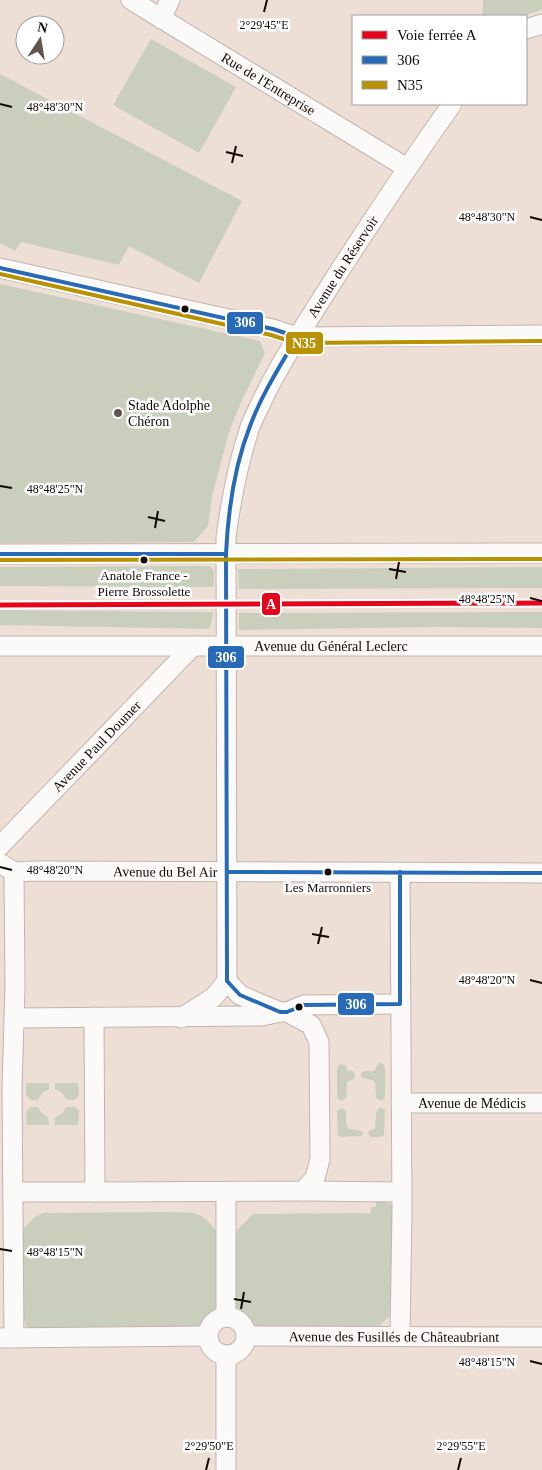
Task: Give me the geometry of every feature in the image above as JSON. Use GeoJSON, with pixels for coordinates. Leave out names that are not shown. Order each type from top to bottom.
{"type":"FeatureCollection","features":[{"type":"Feature","properties":{"kind":"street","name":"Rue de l'Entreprise"},"geometry":{"type":"LineString","coordinates":[[131,0],[407,168]]}},
{"type":"Feature","properties":{"kind":"street"},"geometry":{"type":"LineString","coordinates":[[161,19],[170,0]]}},
{"type":"Feature","properties":{"kind":"street"},"geometry":{"type":"LineString","coordinates":[[527,29],[542,24]]}},
{"type":"Feature","properties":{"kind":"street","name":"Avenue du Réservoir"},"geometry":{"type":"LineString","coordinates":[[227,980],[226,554],[229,513],[236,476],[250,426],[272,379],[349,255],[451,105]]}},
{"type":"Feature","properties":{"kind":"street"},"geometry":{"type":"LineString","coordinates":[[0,268],[273,329],[297,337],[542,335]]}},
{"type":"Feature","properties":{"kind":"street"},"geometry":{"type":"LineString","coordinates":[[0,554],[542,553]]}},
{"type":"Feature","properties":{"kind":"street","name":"Avenue du Général Leclerc"},"geometry":{"type":"LineString","coordinates":[[0,646],[542,646]]}},
{"type":"Feature","properties":{"kind":"street","name":"Avenue Paul Doumer"},"geometry":{"type":"LineString","coordinates":[[0,846],[193,646]]}},
{"type":"Feature","properties":{"kind":"street"},"geometry":{"type":"LineString","coordinates":[[7,868],[14,1018],[6,1103],[13,1192],[7,1338],[208,1336]]}},
{"type":"Feature","properties":{"kind":"street","name":"Avenue du Bel Air"},"geometry":{"type":"LineString","coordinates":[[7,868],[36,871],[542,873]]}},
{"type":"Feature","properties":{"kind":"street"},"geometry":{"type":"LineString","coordinates":[[400,872],[402,1192],[400,1336]]}},
{"type":"Feature","properties":{"kind":"street"},"geometry":{"type":"LineString","coordinates":[[181,1018],[214,997],[227,980],[240,995],[311,1025],[318,1042],[320,1159],[315,1178],[303,1191]]}},
{"type":"Feature","properties":{"kind":"street"},"geometry":{"type":"LineString","coordinates":[[14,1018],[262,1016],[284,1012],[304,1005],[400,1004]]}},
{"type":"Feature","properties":{"kind":"street"},"geometry":{"type":"LineString","coordinates":[[94,1017],[94,1192]]}},
{"type":"Feature","properties":{"kind":"street","name":"Avenue de Médicis"},"geometry":{"type":"LineString","coordinates":[[401,1102],[542,1103]]}},
{"type":"Feature","properties":{"kind":"street"},"geometry":{"type":"LineString","coordinates":[[13,1192],[402,1192]]}},
{"type":"Feature","properties":{"kind":"street"},"geometry":{"type":"LineString","coordinates":[[226,1192],[226,1317]]}},
{"type":"Feature","properties":{"kind":"street"},"geometry":{"type":"LineString","coordinates":[[226,1317],[238,1320],[246,1336],[242,1348],[232,1355],[215,1351],[208,1342],[212,1325],[226,1317]]}},
{"type":"Feature","properties":{"kind":"street","name":"Avenue des Fusillés de Châteaubriant"},"geometry":{"type":"LineString","coordinates":[[246,1336],[542,1337]]}},
{"type":"Feature","properties":{"kind":"street"},"geometry":{"type":"LineString","coordinates":[[226,1355],[226,1470]]}},
{"type":"Feature","properties":{"kind":"green space"},"geometry":{"type":"Polygon","coordinates":[[[483,0],[542,0],[542,10],[525,15],[482,15],[483,0]]]}},
{"type":"Feature","properties":{"kind":"green space"},"geometry":{"type":"Polygon","coordinates":[[[151,39],[236,87],[199,153],[113,105],[151,39]]]}},
{"type":"Feature","properties":{"kind":"green space"},"geometry":{"type":"Polygon","coordinates":[[[0,74],[242,201],[199,283],[129,246],[119,265],[21,242],[15,251],[0,243],[0,74]]]}},
{"type":"Feature","properties":{"kind":"green space","name":"Stade Adolphe Chéron"},"geometry":{"type":"Polygon","coordinates":[[[0,284],[260,341],[265,353],[230,429],[212,496],[208,526],[194,542],[0,543],[0,284]]]}},
{"type":"Feature","properties":{"kind":"green space"},"geometry":{"type":"Polygon","coordinates":[[[210,566],[214,571],[214,587],[0,586],[0,567],[210,566]]]}},
{"type":"Feature","properties":{"kind":"green space"},"geometry":{"type":"Polygon","coordinates":[[[542,567],[542,588],[239,589],[238,569],[542,567]]]}},
{"type":"Feature","properties":{"kind":"green space"},"geometry":{"type":"Polygon","coordinates":[[[0,610],[213,612],[209,629],[0,625],[0,610]]]}},
{"type":"Feature","properties":{"kind":"green space"},"geometry":{"type":"Polygon","coordinates":[[[542,612],[542,628],[436,627],[239,630],[239,613],[542,612]]]}},
{"type":"Feature","properties":{"kind":"green space"},"geometry":{"type":"Polygon","coordinates":[[[379,1063],[385,1067],[385,1095],[382,1100],[378,1100],[376,1097],[375,1082],[362,1078],[361,1075],[363,1071],[374,1071],[379,1063]]]}},
{"type":"Feature","properties":{"kind":"green space"},"geometry":{"type":"Polygon","coordinates":[[[340,1064],[345,1065],[347,1071],[353,1071],[355,1075],[355,1078],[347,1082],[346,1098],[342,1101],[338,1099],[337,1095],[337,1069],[340,1064]]]}},
{"type":"Feature","properties":{"kind":"green space"},"geometry":{"type":"Polygon","coordinates":[[[26,1083],[49,1083],[49,1089],[42,1093],[38,1100],[30,1100],[26,1096],[26,1083]]]}},
{"type":"Feature","properties":{"kind":"green space"},"geometry":{"type":"Polygon","coordinates":[[[55,1083],[78,1083],[79,1096],[74,1100],[66,1099],[62,1093],[55,1089],[55,1083]]]}},
{"type":"Feature","properties":{"kind":"green space"},"geometry":{"type":"Polygon","coordinates":[[[30,1107],[38,1107],[48,1118],[49,1125],[27,1125],[26,1111],[30,1107]]]}},
{"type":"Feature","properties":{"kind":"green space"},"geometry":{"type":"Polygon","coordinates":[[[66,1107],[75,1107],[79,1111],[78,1125],[55,1125],[55,1117],[62,1114],[66,1107]]]}},
{"type":"Feature","properties":{"kind":"green space"},"geometry":{"type":"Polygon","coordinates":[[[342,1108],[346,1111],[348,1129],[362,1131],[362,1136],[341,1137],[338,1135],[337,1111],[342,1108]]]}},
{"type":"Feature","properties":{"kind":"green space"},"geometry":{"type":"Polygon","coordinates":[[[379,1108],[385,1109],[384,1135],[381,1137],[370,1137],[368,1132],[375,1128],[376,1113],[379,1108]]]}},
{"type":"Feature","properties":{"kind":"green space"},"geometry":{"type":"Polygon","coordinates":[[[376,1201],[387,1202],[394,1210],[393,1311],[382,1324],[373,1329],[258,1328],[252,1326],[237,1311],[235,1306],[235,1236],[238,1229],[253,1214],[371,1213],[371,1207],[376,1207],[376,1201]]]}},
{"type":"Feature","properties":{"kind":"green space"},"geometry":{"type":"Polygon","coordinates":[[[184,1212],[201,1216],[217,1232],[218,1309],[208,1316],[204,1324],[199,1327],[30,1330],[27,1327],[23,1316],[23,1229],[35,1217],[43,1213],[184,1212]]]}},
{"type":"Feature","properties":{"kind":"rail line","name":"A"},"geometry":{"type":"LineString","coordinates":[[0,605],[542,603]]}},
{"type":"Feature","properties":{"kind":"transit line","name":"306"},"geometry":{"type":"LineString","coordinates":[[0,268],[273,329],[297,337],[266,391],[244,441],[236,473],[228,521],[226,554],[227,981],[240,995],[280,1012],[287,1012],[304,1005],[400,1004],[400,872]]}},
{"type":"Feature","properties":{"kind":"transit line","name":"N35"},"geometry":{"type":"LineString","coordinates":[[0,274],[271,335],[296,343],[542,341]]}},
{"type":"Feature","properties":{"kind":"transit line","name":"306"},"geometry":{"type":"LineString","coordinates":[[0,554],[226,554]]}},
{"type":"Feature","properties":{"kind":"transit line","name":"N35"},"geometry":{"type":"LineString","coordinates":[[0,560],[542,559]]}},
{"type":"Feature","properties":{"kind":"transit line","name":"306"},"geometry":{"type":"LineString","coordinates":[[227,872],[542,873]]}},
{"type":"Feature","properties":{"kind":"place","name":"Stade Adolphe Chéron"},"geometry":{"type":"Point","coordinates":[118,413]}},
{"type":"Feature","properties":{"kind":"place","name":"Anatole France - Pierre Brossolette"},"geometry":{"type":"Point","coordinates":[144,560]}},
{"type":"Feature","properties":{"kind":"place","name":"Les Marronniers"},"geometry":{"type":"Point","coordinates":[328,872]}}]}
